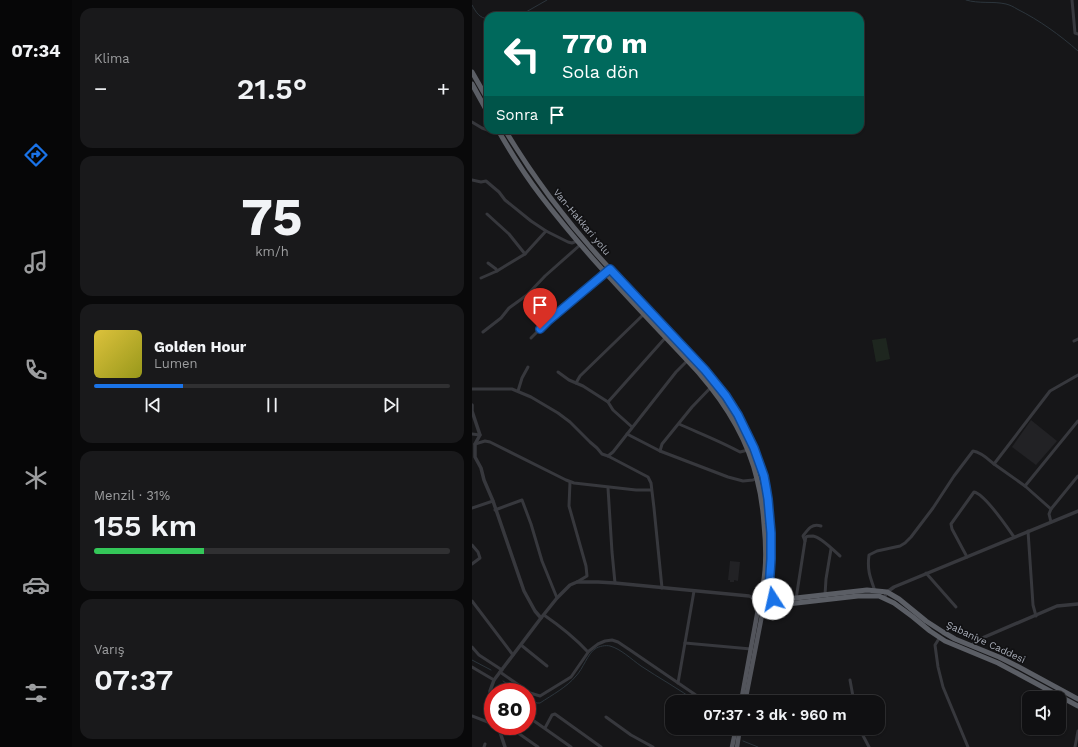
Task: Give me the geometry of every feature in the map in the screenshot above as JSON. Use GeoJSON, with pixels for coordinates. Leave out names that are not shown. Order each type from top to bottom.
{"type":"FeatureCollection","features":[{"type":"Feature","properties":{"kind":"highway"},"geometry":{"type":"LineString","coordinates":[[472,72],[484,93]]}},
{"type":"Feature","properties":{"kind":"highway"},"geometry":{"type":"LineString","coordinates":[[472,84],[484,106]]}},
{"type":"Feature","properties":{"kind":"highway"},"geometry":{"type":"LineString","coordinates":[[500,134],[532,184],[578,243],[712,387],[732,419],[748,450],[757,478],[768,534],[765,572],[758,602],[767,607],[875,593],[903,609],[924,626],[950,643],[998,663],[1078,706]]}},
{"type":"Feature","properties":{"kind":"highway","name":"Van-Hakkari yolu"},"geometry":{"type":"LineString","coordinates":[[508,134],[546,193],[582,237],[716,382],[738,415],[754,448],[764,476],[768,499],[768,534],[771,559],[769,587],[771,595]]}},
{"type":"Feature","properties":{"kind":"highway"},"geometry":{"type":"LineString","coordinates":[[732,419],[738,415]]}},
{"type":"Feature","properties":{"kind":"highway","name":"Şabaniye Caddesi"},"geometry":{"type":"LineString","coordinates":[[771,595],[781,599],[796,599],[859,591],[875,593],[887,592],[899,599],[933,626],[950,636],[1017,666],[1078,699]]}},
{"type":"Feature","properties":{"kind":"highway"},"geometry":{"type":"LineString","coordinates":[[760,594],[765,592],[771,595],[773,602],[767,607]]}},
{"type":"Feature","properties":{"kind":"main road"},"geometry":{"type":"LineString","coordinates":[[742,695],[758,602]]}},
{"type":"Feature","properties":{"kind":"main road"},"geometry":{"type":"LineString","coordinates":[[746,695],[762,615],[767,607]]}},
{"type":"Feature","properties":{"kind":"main road"},"geometry":{"type":"LineString","coordinates":[[732,747],[735,735]]}},
{"type":"Feature","properties":{"kind":"main road"},"geometry":{"type":"LineString","coordinates":[[737,747],[739,735]]}},
{"type":"Feature","properties":{"kind":"street"},"geometry":{"type":"LineString","coordinates":[[1072,0],[1074,26],[1076,33],[1078,34]]}},
{"type":"Feature","properties":{"kind":"street"},"geometry":{"type":"LineString","coordinates":[[472,122],[484,129]]}},
{"type":"Feature","properties":{"kind":"street"},"geometry":{"type":"LineString","coordinates":[[472,181],[486,181],[499,192],[505,200],[531,221],[546,231],[568,242],[578,243]]}},
{"type":"Feature","properties":{"kind":"street"},"geometry":{"type":"LineString","coordinates":[[487,214],[509,234],[525,254]]}},
{"type":"Feature","properties":{"kind":"street"},"geometry":{"type":"LineString","coordinates":[[481,278],[497,271],[525,254],[546,231]]}},
{"type":"Feature","properties":{"kind":"street"},"geometry":{"type":"LineString","coordinates":[[483,332],[527,295],[578,243]]}},
{"type":"Feature","properties":{"kind":"street"},"geometry":{"type":"LineString","coordinates":[[488,264],[497,271]]}},
{"type":"Feature","properties":{"kind":"street"},"geometry":{"type":"LineString","coordinates":[[531,338],[548,321],[610,269]]}},
{"type":"Feature","properties":{"kind":"street"},"geometry":{"type":"LineString","coordinates":[[576,383],[580,376],[644,314]]}},
{"type":"Feature","properties":{"kind":"street"},"geometry":{"type":"LineString","coordinates":[[608,402],[666,337]]}},
{"type":"Feature","properties":{"kind":"street"},"geometry":{"type":"LineString","coordinates":[[1074,341],[1078,339]]}},
{"type":"Feature","properties":{"kind":"street"},"geometry":{"type":"LineString","coordinates":[[608,456],[613,452],[676,372],[688,360]]}},
{"type":"Feature","properties":{"kind":"street"},"geometry":{"type":"LineString","coordinates":[[518,391],[522,378],[528,367]]}},
{"type":"Feature","properties":{"kind":"street"},"geometry":{"type":"LineString","coordinates":[[558,372],[569,380],[608,402],[613,410],[632,427]]}},
{"type":"Feature","properties":{"kind":"street"},"geometry":{"type":"LineString","coordinates":[[994,464],[1050,391],[1078,375]]}},
{"type":"Feature","properties":{"kind":"street"},"geometry":{"type":"LineString","coordinates":[[660,451],[662,444],[716,382]]}},
{"type":"Feature","properties":{"kind":"street"},"geometry":{"type":"LineString","coordinates":[[472,389],[512,390],[531,397],[570,422],[598,448],[602,454],[648,477],[651,483],[662,588]]}},
{"type":"Feature","properties":{"kind":"street"},"geometry":{"type":"LineString","coordinates":[[472,405],[472,411],[480,435],[475,444],[474,458],[481,468],[524,591],[535,611],[541,618]]}},
{"type":"Feature","properties":{"kind":"street"},"geometry":{"type":"LineString","coordinates":[[1025,486],[1078,421]]}},
{"type":"Feature","properties":{"kind":"street"},"geometry":{"type":"LineString","coordinates":[[679,424],[740,452],[748,450]]}},
{"type":"Feature","properties":{"kind":"street"},"geometry":{"type":"LineString","coordinates":[[472,434],[480,435]]}},
{"type":"Feature","properties":{"kind":"street"},"geometry":{"type":"LineString","coordinates":[[627,434],[660,451],[728,477],[743,481],[757,478]]}},
{"type":"Feature","properties":{"kind":"street"},"geometry":{"type":"LineString","coordinates":[[475,444],[485,441],[490,442],[570,482],[608,488],[651,490]]}},
{"type":"Feature","properties":{"kind":"street"},"geometry":{"type":"LineString","coordinates":[[875,593],[868,566],[869,556],[877,551],[900,546],[911,537],[973,451],[983,455],[1025,486],[1051,509]]}},
{"type":"Feature","properties":{"kind":"street"},"geometry":{"type":"LineString","coordinates":[[1051,522],[1049,514],[1051,509],[1078,476]]}},
{"type":"Feature","properties":{"kind":"street"},"geometry":{"type":"LineString","coordinates":[[493,683],[494,680],[557,598],[570,585],[587,576],[586,566],[569,506],[570,482]]}},
{"type":"Feature","properties":{"kind":"street"},"geometry":{"type":"LineString","coordinates":[[608,488],[615,583]]}},
{"type":"Feature","properties":{"kind":"street"},"geometry":{"type":"LineString","coordinates":[[967,557],[952,529],[951,524],[974,492],[976,492],[988,503],[998,514],[1014,537]]}},
{"type":"Feature","properties":{"kind":"street"},"geometry":{"type":"LineString","coordinates":[[496,510],[522,500],[542,560],[557,598]]}},
{"type":"Feature","properties":{"kind":"street"},"geometry":{"type":"LineString","coordinates":[[472,508],[493,501]]}},
{"type":"Feature","properties":{"kind":"street"},"geometry":{"type":"LineString","coordinates":[[884,598],[887,592],[894,587],[1078,511]]}},
{"type":"Feature","properties":{"kind":"street"},"geometry":{"type":"LineString","coordinates":[[796,599],[804,541],[803,536],[812,526],[821,526]]}},
{"type":"Feature","properties":{"kind":"street"},"geometry":{"type":"LineString","coordinates":[[1028,531],[1033,605],[1036,616]]}},
{"type":"Feature","properties":{"kind":"street"},"geometry":{"type":"LineString","coordinates":[[804,541],[806,537],[812,536],[825,543],[840,556]]}},
{"type":"Feature","properties":{"kind":"street"},"geometry":{"type":"LineString","coordinates":[[472,545],[478,552],[480,558],[472,564]]}},
{"type":"Feature","properties":{"kind":"street"},"geometry":{"type":"LineString","coordinates":[[825,596],[826,579],[832,549]]}},
{"type":"Feature","properties":{"kind":"street"},"geometry":{"type":"LineString","coordinates":[[926,573],[956,607]]}},
{"type":"Feature","properties":{"kind":"street"},"geometry":{"type":"LineString","coordinates":[[576,582],[615,583],[749,596],[760,594]]}},
{"type":"Feature","properties":{"kind":"street"},"geometry":{"type":"LineString","coordinates":[[678,683],[694,591]]}},
{"type":"Feature","properties":{"kind":"street"},"geometry":{"type":"LineString","coordinates":[[749,596],[758,602]]}},
{"type":"Feature","properties":{"kind":"street"},"geometry":{"type":"LineString","coordinates":[[472,600],[513,655]]}},
{"type":"Feature","properties":{"kind":"street"},"geometry":{"type":"LineString","coordinates":[[971,646],[980,639],[1057,606],[1078,604]]}},
{"type":"Feature","properties":{"kind":"street"},"geometry":{"type":"LineString","coordinates":[[544,615],[564,629],[588,652]]}},
{"type":"Feature","properties":{"kind":"street"},"geometry":{"type":"LineString","coordinates":[[940,637],[935,646],[942,681],[968,747]]}},
{"type":"Feature","properties":{"kind":"street"},"geometry":{"type":"LineString","coordinates":[[472,647],[479,655],[530,693],[540,696],[571,677],[588,652],[598,644],[612,640],[618,642],[696,695]]}},
{"type":"Feature","properties":{"kind":"street"},"geometry":{"type":"LineString","coordinates":[[685,643],[751,649]]}},
{"type":"Feature","properties":{"kind":"street"},"geometry":{"type":"LineString","coordinates":[[521,646],[547,666]]}},
{"type":"Feature","properties":{"kind":"street"},"geometry":{"type":"LineString","coordinates":[[472,667],[494,680]]}},
{"type":"Feature","properties":{"kind":"street"},"geometry":{"type":"LineString","coordinates":[[850,680],[853,695]]}},
{"type":"Feature","properties":{"kind":"street"},"geometry":{"type":"LineString","coordinates":[[545,728],[552,715],[555,714],[601,747]]}},
{"type":"Feature","properties":{"kind":"street"},"geometry":{"type":"LineString","coordinates":[[472,716],[484,721]]}},
{"type":"Feature","properties":{"kind":"street"},"geometry":{"type":"LineString","coordinates":[[606,717],[631,735],[653,747]]}},
{"type":"Feature","properties":{"kind":"street"},"geometry":{"type":"LineString","coordinates":[[536,722],[571,747]]}},
{"type":"Feature","properties":{"kind":"street"},"geometry":{"type":"LineString","coordinates":[[1075,747],[1078,731]]}},
{"type":"Feature","properties":{"kind":"street"},"geometry":{"type":"LineString","coordinates":[[501,735],[506,747]]}},
{"type":"Feature","properties":{"kind":"street"},"geometry":{"type":"LineString","coordinates":[[521,735],[538,747]]}},
{"type":"Feature","properties":{"kind":"street"},"geometry":{"type":"LineString","coordinates":[[862,735],[869,747]]}},
{"type":"Feature","properties":{"kind":"shaded area"},"geometry":{"type":"Polygon","coordinates":[[[886,338],[890,359],[876,362],[872,340],[886,338]]]}},
{"type":"Feature","properties":{"kind":"shaded area"},"geometry":{"type":"Polygon","coordinates":[[[1031,420],[1057,441],[1036,465],[1012,447],[1031,420]]]}},
{"type":"Feature","properties":{"kind":"shaded area"},"geometry":{"type":"Polygon","coordinates":[[[730,561],[740,562],[738,581],[734,580],[734,582],[730,582],[730,580],[728,580],[730,561]]]}},
{"type":"Feature","properties":{"kind":"waterway"},"geometry":{"type":"LineString","coordinates":[[526,12],[547,0]]}},
{"type":"Feature","properties":{"kind":"waterway"},"geometry":{"type":"LineString","coordinates":[[966,0],[1001,3],[1012,6],[1049,28],[1078,51]]}},
{"type":"Feature","properties":{"kind":"waterway"},"geometry":{"type":"LineString","coordinates":[[472,5],[476,12],[484,18]]}},
{"type":"Feature","properties":{"kind":"waterway"},"geometry":{"type":"LineString","coordinates":[[536,702],[540,703],[568,684],[576,676],[592,651],[602,646],[614,647],[686,695]]}},
{"type":"Feature","properties":{"kind":"waterway"},"geometry":{"type":"LineString","coordinates":[[472,660],[491,670]]}},
{"type":"Feature","properties":{"kind":"waterway"},"geometry":{"type":"LineString","coordinates":[[743,741],[758,747]]}},
{"type":"Feature","properties":{"kind":"route"},"geometry":{"type":"LineString","coordinates":[[540,329],[610,269],[716,382],[738,415],[754,448],[764,476],[771,533],[769,589],[773,599]]}}]}
